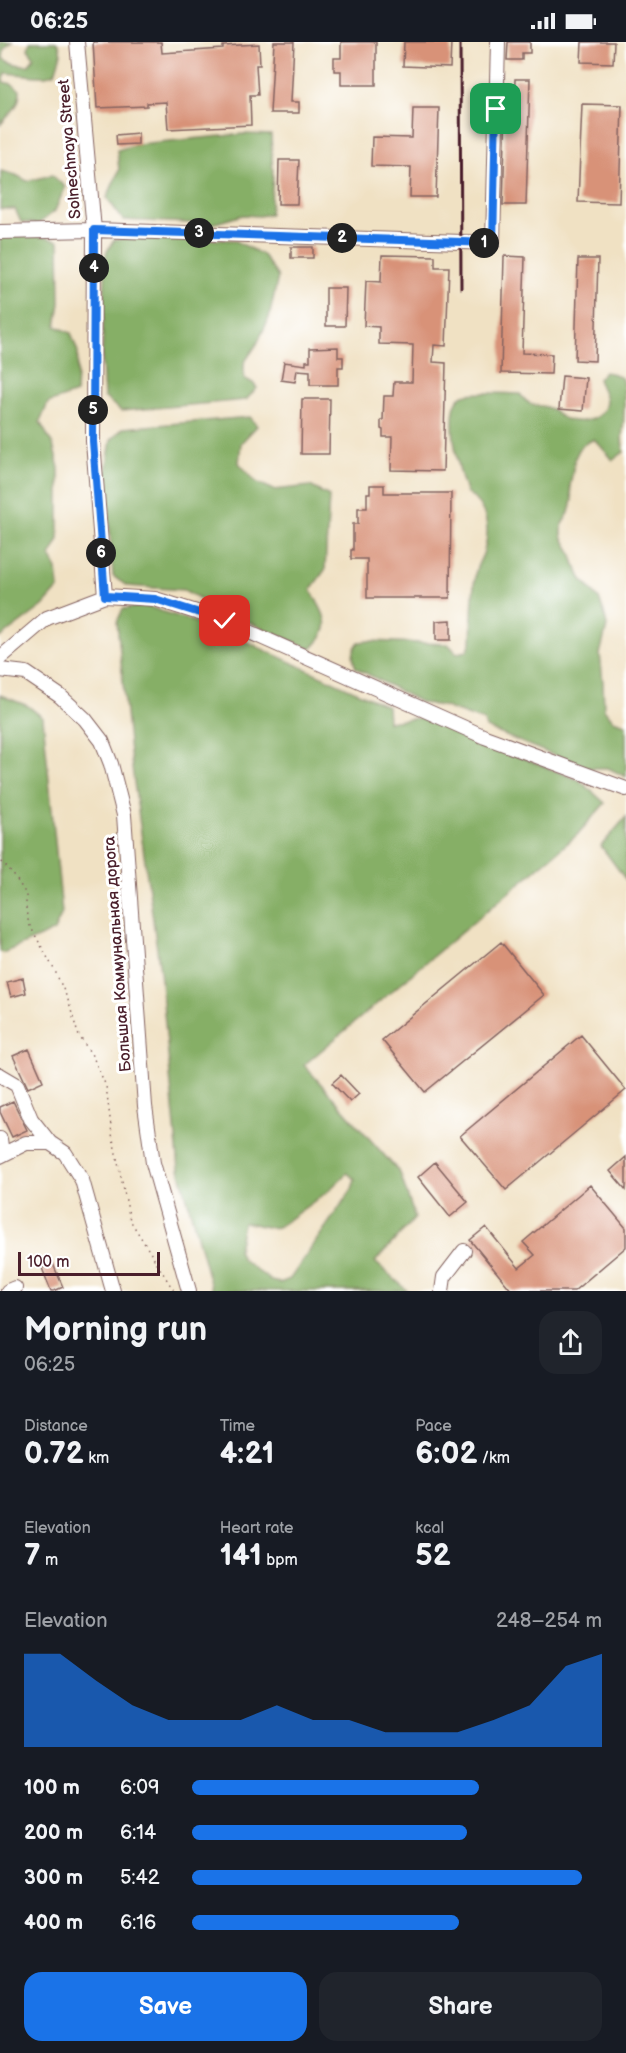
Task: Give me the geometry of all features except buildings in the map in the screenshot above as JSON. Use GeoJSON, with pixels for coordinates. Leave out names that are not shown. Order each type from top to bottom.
{"type":"FeatureCollection","features":[{"type":"Feature","properties":{"kind":"street","name":"Solnechnaya Street"},"geometry":{"type":"LineString","coordinates":[[0,232],[94,230],[77,42]]}},
{"type":"Feature","properties":{"kind":"street"},"geometry":{"type":"LineString","coordinates":[[105,596],[93,441],[94,230],[493,243],[498,42]]}},
{"type":"Feature","properties":{"kind":"street"},"geometry":{"type":"LineString","coordinates":[[0,658],[47,618],[105,596],[155,599],[225,621],[485,737],[626,789]]}},
{"type":"Feature","properties":{"kind":"street","name":"Большая Коммунальная дорога"},"geometry":{"type":"LineString","coordinates":[[0,670],[26,673],[60,696],[85,719],[102,741],[111,764],[124,815],[145,1106],[153,1163],[189,1291]]}},
{"type":"Feature","properties":{"kind":"street"},"geometry":{"type":"LineString","coordinates":[[0,1075],[17,1085],[32,1119],[50,1143],[65,1153],[82,1180],[113,1291]]}},
{"type":"Feature","properties":{"kind":"street"},"geometry":{"type":"LineString","coordinates":[[0,1139],[1,1155],[26,1143],[50,1143]]}},
{"type":"Feature","properties":{"kind":"street"},"geometry":{"type":"LineString","coordinates":[[442,1291],[444,1278],[464,1251]]}},
{"type":"Feature","properties":{"kind":"path"},"geometry":{"type":"LineString","coordinates":[[0,856],[26,894],[29,924],[55,971],[68,1000],[78,1034],[93,1057],[106,1086],[112,1134],[130,1220],[174,1291]]}},
{"type":"Feature","properties":{"kind":"green space"},"geometry":{"type":"Polygon","coordinates":[[[0,42],[12,42],[4,49],[3,59],[16,64],[29,65],[34,57],[28,49],[30,42],[56,42],[61,54],[55,73],[36,76],[6,73],[3,82],[12,84],[20,90],[20,96],[14,109],[0,125],[0,42]]]}},
{"type":"Feature","properties":{"kind":"green space"},"geometry":{"type":"Polygon","coordinates":[[[243,134],[271,135],[273,176],[270,214],[243,215],[212,224],[123,220],[107,198],[119,170],[117,150],[138,144],[243,134]]]}},
{"type":"Feature","properties":{"kind":"green space"},"geometry":{"type":"Polygon","coordinates":[[[1,171],[27,181],[52,175],[65,187],[55,211],[38,224],[21,222],[15,209],[0,209],[1,171]]]}},
{"type":"Feature","properties":{"kind":"green space"},"geometry":{"type":"Polygon","coordinates":[[[0,235],[40,236],[59,241],[60,303],[56,326],[71,333],[78,352],[76,393],[48,403],[40,422],[53,445],[59,468],[59,539],[50,556],[57,569],[59,588],[43,606],[0,638],[0,235]]]}},
{"type":"Feature","properties":{"kind":"green space"},"geometry":{"type":"Polygon","coordinates":[[[141,237],[234,240],[263,255],[278,277],[269,318],[257,344],[244,363],[244,378],[257,388],[246,400],[121,411],[104,397],[102,359],[106,253],[114,240],[141,237]]]}},
{"type":"Feature","properties":{"kind":"green space"},"geometry":{"type":"Polygon","coordinates":[[[604,372],[622,379],[624,452],[613,460],[594,439],[581,446],[575,458],[570,486],[572,500],[569,513],[562,524],[562,537],[571,552],[581,578],[599,599],[604,612],[607,626],[600,654],[604,709],[613,720],[626,724],[626,777],[608,768],[585,768],[486,728],[484,721],[442,706],[422,703],[356,668],[353,657],[359,642],[448,644],[457,653],[467,651],[471,642],[475,573],[483,554],[487,528],[479,505],[466,492],[460,471],[453,425],[457,401],[468,394],[520,394],[532,405],[548,407],[566,419],[588,420],[595,418],[604,408],[606,398],[598,379],[604,372]]]}},
{"type":"Feature","properties":{"kind":"green space"},"geometry":{"type":"Polygon","coordinates":[[[250,417],[257,426],[241,443],[239,463],[256,482],[274,490],[310,486],[329,496],[325,570],[311,589],[323,614],[325,627],[319,641],[311,649],[227,613],[184,590],[127,586],[113,576],[106,472],[111,440],[123,428],[250,417]]]}},
{"type":"Feature","properties":{"kind":"green space"},"geometry":{"type":"Polygon","coordinates":[[[146,606],[225,632],[387,706],[388,722],[419,718],[579,780],[605,803],[577,835],[304,1065],[400,1173],[415,1218],[375,1262],[408,1291],[212,1291],[179,1169],[160,971],[130,753],[117,622],[123,609],[146,606]],[[347,1173],[327,1192],[278,1227],[268,1228],[243,1223],[238,1250],[242,1259],[271,1281],[280,1283],[290,1279],[352,1189],[355,1179],[347,1173]]]}},
{"type":"Feature","properties":{"kind":"green space"},"geometry":{"type":"Polygon","coordinates":[[[0,695],[28,706],[43,718],[62,913],[54,931],[3,953],[0,952],[0,695]]]}},
{"type":"Feature","properties":{"kind":"green space"},"geometry":{"type":"Polygon","coordinates":[[[626,817],[626,880],[601,846],[626,817]]]}},
{"type":"Feature","properties":{"kind":"railway"},"geometry":{"type":"LineString","coordinates":[[460,42],[461,288]]}},
{"type":"Feature","properties":{"kind":"route"},"geometry":{"type":"LineString","coordinates":[[225,621],[155,599],[105,596],[93,441],[94,230],[493,243],[496,109]]}}]}
